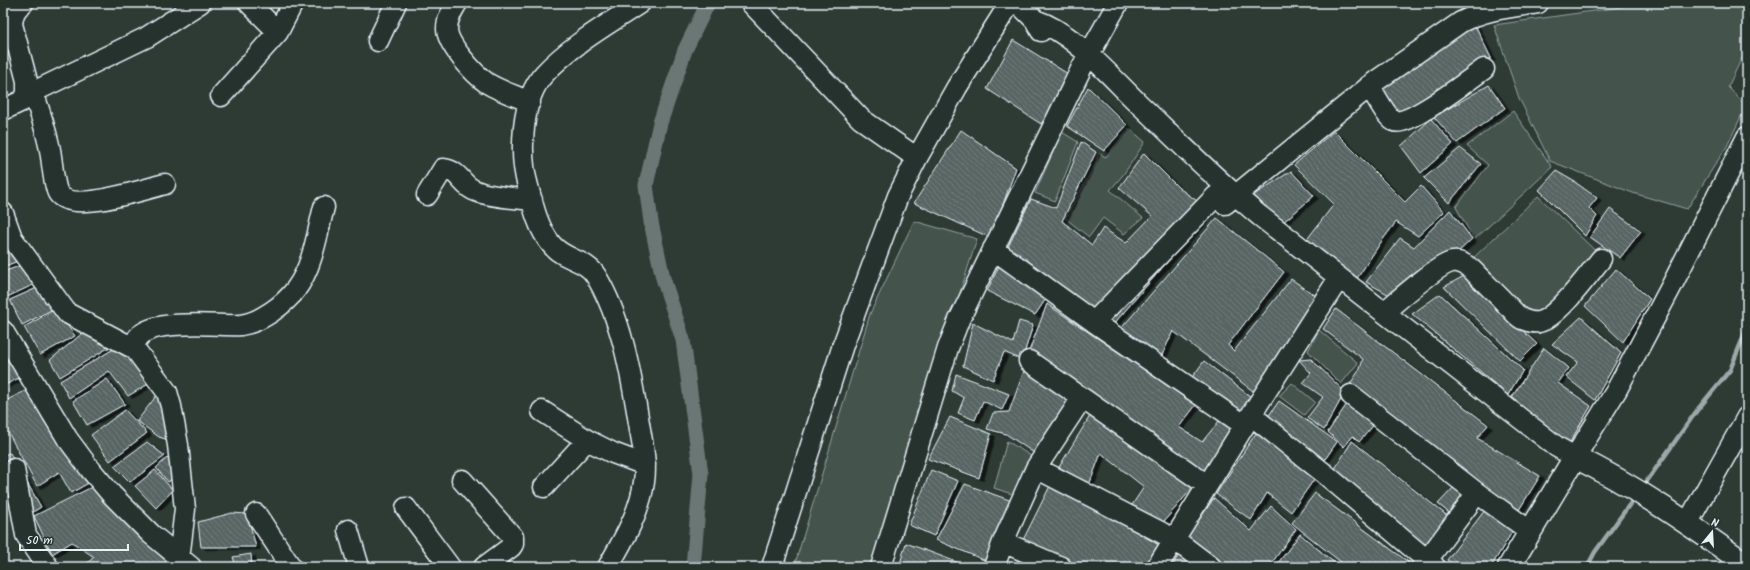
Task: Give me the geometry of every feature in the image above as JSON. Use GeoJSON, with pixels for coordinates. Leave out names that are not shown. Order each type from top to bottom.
{"type":"FeatureCollection","features":[{"type":"Feature","properties":{"kind":"main road"},"geometry":{"type":"LineString","coordinates":[[1509,567],[1571,462],[1653,510],[1724,567]]}},
{"type":"Feature","properties":{"kind":"main road"},"geometry":{"type":"LineString","coordinates":[[1653,510],[1687,524],[1747,565]]}},
{"type":"Feature","properties":{"kind":"street"},"geometry":{"type":"LineString","coordinates":[[23,3],[17,7],[8,21],[30,93],[49,145],[58,193],[65,199],[73,202],[85,202],[117,197],[165,184]]}},
{"type":"Feature","properties":{"kind":"street"},"geometry":{"type":"LineString","coordinates":[[3,110],[22,101],[30,93],[147,37],[200,3]]}},
{"type":"Feature","properties":{"kind":"street"},"geometry":{"type":"LineString","coordinates":[[249,3],[278,32]]}},
{"type":"Feature","properties":{"kind":"street"},"geometry":{"type":"LineString","coordinates":[[221,96],[278,32],[293,3]]}},
{"type":"Feature","properties":{"kind":"street"},"geometry":{"type":"LineString","coordinates":[[378,40],[396,3]]}},
{"type":"Feature","properties":{"kind":"street"},"geometry":{"type":"LineString","coordinates":[[457,3],[450,15],[447,28],[448,38],[459,54],[480,78],[488,84],[530,102]]}},
{"type":"Feature","properties":{"kind":"street"},"geometry":{"type":"LineString","coordinates":[[608,567],[630,527],[636,512],[644,482],[645,465],[629,365],[610,302],[596,275],[586,265],[562,254],[552,245],[542,229],[525,175],[522,151],[526,118],[530,102],[543,75],[578,44],[640,3]]}},
{"type":"Feature","properties":{"kind":"street"},"geometry":{"type":"LineString","coordinates":[[751,3],[861,119],[917,158]]}},
{"type":"Feature","properties":{"kind":"street"},"geometry":{"type":"LineString","coordinates":[[772,567],[843,345],[886,225],[898,196],[917,158],[972,61],[1010,3]]}},
{"type":"Feature","properties":{"kind":"street"},"geometry":{"type":"LineString","coordinates":[[1018,3],[1035,20],[1048,24],[1058,31],[1085,61],[1225,199],[1336,283],[1550,458],[1571,462]]}},
{"type":"Feature","properties":{"kind":"street"},"geometry":{"type":"LineString","coordinates":[[881,567],[948,348],[959,320],[1085,61],[1118,3]]}},
{"type":"Feature","properties":{"kind":"street"},"geometry":{"type":"LineString","coordinates":[[1094,322],[1225,199],[1369,86],[1461,22],[1476,14],[1491,10],[1538,3]]}},
{"type":"Feature","properties":{"kind":"street"},"geometry":{"type":"LineString","coordinates":[[1369,86],[1390,117],[1395,122],[1400,123],[1416,116],[1484,69]]}},
{"type":"Feature","properties":{"kind":"street"},"geometry":{"type":"LineString","coordinates":[[1571,462],[1616,391],[1747,137]]}},
{"type":"Feature","properties":{"kind":"street"},"geometry":{"type":"LineString","coordinates":[[427,195],[443,169],[456,172],[468,187],[476,192],[532,200]]}},
{"type":"Feature","properties":{"kind":"street"},"geometry":{"type":"LineString","coordinates":[[135,349],[134,344],[137,338],[159,326],[173,324],[218,326],[241,325],[263,316],[277,307],[296,289],[302,278],[313,253],[324,207]]}},
{"type":"Feature","properties":{"kind":"street"},"geometry":{"type":"LineString","coordinates":[[3,213],[12,238],[67,313],[135,349],[167,392],[178,445],[185,509],[185,563]]}},
{"type":"Feature","properties":{"kind":"street"},"geometry":{"type":"LineString","coordinates":[[993,249],[1094,322],[1248,420],[1325,474],[1428,565],[1477,493]]}},
{"type":"Feature","properties":{"kind":"street"},"geometry":{"type":"LineString","coordinates":[[1384,312],[1444,265],[1451,262],[1457,262],[1465,264],[1476,273],[1517,316],[1531,322],[1538,322],[1546,319],[1555,311],[1575,291],[1601,259]]}},
{"type":"Feature","properties":{"kind":"street"},"geometry":{"type":"LineString","coordinates":[[1336,283],[1384,312],[1557,447],[1571,462]]}},
{"type":"Feature","properties":{"kind":"street"},"geometry":{"type":"LineString","coordinates":[[1157,567],[1207,485],[1336,283]]}},
{"type":"Feature","properties":{"kind":"street"},"geometry":{"type":"LineString","coordinates":[[3,331],[67,438],[90,469],[123,506],[151,534],[185,563]]}},
{"type":"Feature","properties":{"kind":"street"},"geometry":{"type":"LineString","coordinates":[[1029,361],[1207,485]]}},
{"type":"Feature","properties":{"kind":"street"},"geometry":{"type":"LineString","coordinates":[[1351,395],[1477,493],[1530,531]]}},
{"type":"Feature","properties":{"kind":"street"},"geometry":{"type":"LineString","coordinates":[[994,567],[1003,542],[1036,468],[1082,398]]}},
{"type":"Feature","properties":{"kind":"street"},"geometry":{"type":"LineString","coordinates":[[542,411],[587,440],[613,453],[645,465]]}},
{"type":"Feature","properties":{"kind":"street"},"geometry":{"type":"LineString","coordinates":[[1687,524],[1747,417]]}},
{"type":"Feature","properties":{"kind":"street"},"geometry":{"type":"LineString","coordinates":[[544,487],[587,440]]}},
{"type":"Feature","properties":{"kind":"street"},"geometry":{"type":"LineString","coordinates":[[1036,468],[1174,539],[1211,567]]}},
{"type":"Feature","properties":{"kind":"street"},"geometry":{"type":"LineString","coordinates":[[14,469],[26,535],[48,567]]}},
{"type":"Feature","properties":{"kind":"street"},"geometry":{"type":"LineString","coordinates":[[462,480],[513,537],[513,544],[511,547],[484,567]]}},
{"type":"Feature","properties":{"kind":"street"},"geometry":{"type":"LineString","coordinates":[[406,508],[450,567]]}},
{"type":"Feature","properties":{"kind":"street"},"geometry":{"type":"LineString","coordinates":[[256,514],[291,567]]}},
{"type":"Feature","properties":{"kind":"street"},"geometry":{"type":"LineString","coordinates":[[348,530],[358,567]]}},
{"type":"Feature","properties":{"kind":"street"},"geometry":{"type":"LineString","coordinates":[[1003,542],[1061,567]]}},
{"type":"Feature","properties":{"kind":"shaded area"},"geometry":{"type":"Polygon","coordinates":[[[1636,3],[1747,3],[1747,47],[1728,87],[1746,106],[1727,146],[1687,209],[1633,193],[1550,161],[1519,98],[1494,25],[1621,7],[1636,3]]]}},
{"type":"Feature","properties":{"kind":"shaded area"},"geometry":{"type":"Polygon","coordinates":[[[1513,111],[1552,167],[1474,240],[1456,207],[1488,165],[1467,146],[1513,111]]]}},
{"type":"Feature","properties":{"kind":"shaded area"},"geometry":{"type":"Polygon","coordinates":[[[1129,128],[1145,142],[1123,175],[1110,190],[1143,218],[1124,234],[1103,218],[1089,237],[1065,218],[1096,163],[1098,153],[1106,157],[1129,128]]]}},
{"type":"Feature","properties":{"kind":"shaded area"},"geometry":{"type":"Polygon","coordinates":[[[1062,132],[1078,142],[1055,201],[1035,193],[1062,132]]]}},
{"type":"Feature","properties":{"kind":"shaded area"},"geometry":{"type":"Polygon","coordinates":[[[1538,196],[1607,262],[1539,334],[1467,264],[1538,196]]]}},
{"type":"Feature","properties":{"kind":"shaded area"},"geometry":{"type":"Polygon","coordinates":[[[914,221],[977,239],[873,567],[794,567],[870,314],[914,221]]]}},
{"type":"Feature","properties":{"kind":"shaded area"},"geometry":{"type":"Polygon","coordinates":[[[1319,330],[1358,363],[1341,384],[1308,351],[1319,330]]]}},
{"type":"Feature","properties":{"kind":"shaded area"},"geometry":{"type":"Polygon","coordinates":[[[1292,383],[1315,402],[1304,415],[1279,396],[1292,383]]]}},
{"type":"Feature","properties":{"kind":"shaded area"},"geometry":{"type":"Polygon","coordinates":[[[1007,441],[1042,463],[1027,499],[994,488],[1007,441]]]}},
{"type":"Feature","properties":{"kind":"building"},"geometry":{"type":"Polygon","coordinates":[[[1475,25],[1491,58],[1397,119],[1377,88],[1475,25]]]}},
{"type":"Feature","properties":{"kind":"building"},"geometry":{"type":"Polygon","coordinates":[[[1013,40],[1073,77],[1041,124],[987,89],[1013,40]]]}},
{"type":"Feature","properties":{"kind":"building"},"geometry":{"type":"Polygon","coordinates":[[[1489,85],[1505,108],[1457,143],[1434,117],[1489,85]]]}},
{"type":"Feature","properties":{"kind":"building"},"geometry":{"type":"Polygon","coordinates":[[[1088,87],[1127,125],[1104,151],[1067,126],[1088,87]]]}},
{"type":"Feature","properties":{"kind":"building"},"geometry":{"type":"Polygon","coordinates":[[[1431,119],[1453,144],[1421,173],[1401,146],[1431,119]]]}},
{"type":"Feature","properties":{"kind":"building"},"geometry":{"type":"Polygon","coordinates":[[[961,130],[1016,168],[991,238],[914,203],[961,130]]]}},
{"type":"Feature","properties":{"kind":"building"},"geometry":{"type":"Polygon","coordinates":[[[1334,131],[1405,202],[1421,186],[1444,212],[1418,236],[1396,222],[1354,283],[1305,242],[1334,204],[1294,165],[1334,131]]]}},
{"type":"Feature","properties":{"kind":"building"},"geometry":{"type":"Polygon","coordinates":[[[1081,142],[1096,152],[1062,221],[1092,245],[1103,228],[1126,243],[1152,216],[1119,188],[1144,153],[1179,188],[1211,211],[1112,326],[1054,287],[1035,315],[987,291],[1031,199],[1056,208],[1081,142]]]}},
{"type":"Feature","properties":{"kind":"building"},"geometry":{"type":"Polygon","coordinates":[[[1460,148],[1481,164],[1449,203],[1424,178],[1460,148]]]}},
{"type":"Feature","properties":{"kind":"building"},"geometry":{"type":"Polygon","coordinates":[[[1291,171],[1314,196],[1281,224],[1254,195],[1291,171]]]}},
{"type":"Feature","properties":{"kind":"building"},"geometry":{"type":"Polygon","coordinates":[[[1556,171],[1575,182],[1597,198],[1589,208],[1597,216],[1585,236],[1539,190],[1556,171]]]}},
{"type":"Feature","properties":{"kind":"building"},"geometry":{"type":"Polygon","coordinates":[[[1610,209],[1641,231],[1620,258],[1590,237],[1610,209]]]}},
{"type":"Feature","properties":{"kind":"building"},"geometry":{"type":"Polygon","coordinates":[[[1450,210],[1472,239],[1404,303],[1366,282],[1400,238],[1414,247],[1450,210]]]}},
{"type":"Feature","properties":{"kind":"building"},"geometry":{"type":"Polygon","coordinates":[[[1217,218],[1284,272],[1228,345],[1234,351],[1291,279],[1325,302],[1264,401],[1253,391],[1173,331],[1159,362],[1118,332],[1217,218]]]}},
{"type":"Feature","properties":{"kind":"building"},"geometry":{"type":"Polygon","coordinates":[[[9,240],[25,258],[3,267],[3,244],[9,240]]]}},
{"type":"Feature","properties":{"kind":"building"},"geometry":{"type":"Polygon","coordinates":[[[25,264],[37,283],[7,297],[3,290],[3,272],[25,264]]]}},
{"type":"Feature","properties":{"kind":"building"},"geometry":{"type":"Polygon","coordinates":[[[1616,269],[1650,299],[1623,342],[1585,306],[1616,269]]]}},
{"type":"Feature","properties":{"kind":"building"},"geometry":{"type":"Polygon","coordinates":[[[1464,276],[1537,344],[1520,361],[1444,287],[1464,276]]]}},
{"type":"Feature","properties":{"kind":"building"},"geometry":{"type":"Polygon","coordinates":[[[37,288],[53,309],[22,325],[10,300],[37,288]]]}},
{"type":"Feature","properties":{"kind":"building"},"geometry":{"type":"Polygon","coordinates":[[[1440,294],[1523,370],[1508,395],[1412,314],[1440,294]]]}},
{"type":"Feature","properties":{"kind":"building"},"geometry":{"type":"Polygon","coordinates":[[[1047,304],[1196,405],[1179,427],[1202,442],[1219,421],[1234,430],[1201,478],[1028,354],[1047,304]]]}},
{"type":"Feature","properties":{"kind":"building"},"geometry":{"type":"Polygon","coordinates":[[[56,309],[75,336],[40,355],[24,327],[56,309]]]}},
{"type":"Feature","properties":{"kind":"building"},"geometry":{"type":"Polygon","coordinates":[[[1336,309],[1488,425],[1477,438],[1540,476],[1517,513],[1348,387],[1360,369],[1363,359],[1323,329],[1336,309]]]}},
{"type":"Feature","properties":{"kind":"building"},"geometry":{"type":"Polygon","coordinates":[[[1581,317],[1621,353],[1595,400],[1566,377],[1578,362],[1552,344],[1581,317]]]}},
{"type":"Feature","properties":{"kind":"building"},"geometry":{"type":"Polygon","coordinates":[[[1019,321],[1033,325],[1022,360],[1004,352],[993,380],[963,366],[973,323],[1013,343],[1019,321]]]}},
{"type":"Feature","properties":{"kind":"building"},"geometry":{"type":"Polygon","coordinates":[[[95,323],[113,345],[60,377],[50,360],[95,323]]]}},
{"type":"Feature","properties":{"kind":"building"},"geometry":{"type":"Polygon","coordinates":[[[3,339],[25,375],[3,386],[3,339]]]}},
{"type":"Feature","properties":{"kind":"building"},"geometry":{"type":"Polygon","coordinates":[[[127,341],[155,380],[128,396],[109,371],[69,398],[60,381],[127,341]]]}},
{"type":"Feature","properties":{"kind":"building"},"geometry":{"type":"Polygon","coordinates":[[[1544,348],[1569,368],[1558,383],[1591,406],[1569,444],[1538,421],[1512,397],[1544,348]]]}},
{"type":"Feature","properties":{"kind":"building"},"geometry":{"type":"Polygon","coordinates":[[[1311,359],[1345,392],[1324,430],[1307,418],[1323,397],[1303,383],[1311,373],[1299,360],[1311,359]]]}},
{"type":"Feature","properties":{"kind":"building"},"geometry":{"type":"Polygon","coordinates":[[[1204,361],[1255,400],[1243,416],[1190,380],[1204,361]]]}},
{"type":"Feature","properties":{"kind":"building"},"geometry":{"type":"Polygon","coordinates":[[[1025,368],[1073,396],[1046,461],[1006,434],[987,429],[993,413],[1009,412],[1025,368]]]}},
{"type":"Feature","properties":{"kind":"building"},"geometry":{"type":"Polygon","coordinates":[[[956,374],[1009,394],[1002,410],[983,401],[975,420],[958,413],[964,398],[952,391],[956,374]]]}},
{"type":"Feature","properties":{"kind":"building"},"geometry":{"type":"Polygon","coordinates":[[[107,379],[125,404],[87,425],[73,401],[107,379]]]}},
{"type":"Feature","properties":{"kind":"building"},"geometry":{"type":"Polygon","coordinates":[[[33,387],[92,481],[71,493],[59,472],[37,486],[3,423],[3,402],[33,387]]]}},
{"type":"Feature","properties":{"kind":"building"},"geometry":{"type":"Polygon","coordinates":[[[160,391],[174,442],[159,437],[137,421],[160,391]]]}},
{"type":"Feature","properties":{"kind":"building"},"geometry":{"type":"Polygon","coordinates":[[[1279,401],[1337,442],[1321,465],[1265,421],[1279,401]]]}},
{"type":"Feature","properties":{"kind":"building"},"geometry":{"type":"Polygon","coordinates":[[[1349,401],[1377,421],[1359,442],[1353,436],[1344,447],[1328,432],[1349,401]]]}},
{"type":"Feature","properties":{"kind":"building"},"geometry":{"type":"Polygon","coordinates":[[[125,410],[147,433],[110,461],[91,435],[125,410]]]}},
{"type":"Feature","properties":{"kind":"building"},"geometry":{"type":"Polygon","coordinates":[[[1090,416],[1194,486],[1154,533],[1124,517],[1144,487],[1101,453],[1089,485],[1059,467],[1090,416]]]}},
{"type":"Feature","properties":{"kind":"building"},"geometry":{"type":"Polygon","coordinates":[[[950,417],[991,434],[979,478],[928,459],[950,417]]]}},
{"type":"Feature","properties":{"kind":"building"},"geometry":{"type":"Polygon","coordinates":[[[1260,427],[1320,471],[1291,512],[1267,493],[1251,520],[1216,494],[1260,427]]]}},
{"type":"Feature","properties":{"kind":"building"},"geometry":{"type":"Polygon","coordinates":[[[1352,441],[1459,525],[1438,555],[1333,472],[1352,441]]]}},
{"type":"Feature","properties":{"kind":"building"},"geometry":{"type":"Polygon","coordinates":[[[147,442],[165,456],[130,482],[114,466],[147,442]]]}},
{"type":"Feature","properties":{"kind":"building"},"geometry":{"type":"Polygon","coordinates":[[[10,453],[41,507],[20,520],[3,497],[3,455],[10,453]]]}},
{"type":"Feature","properties":{"kind":"building"},"geometry":{"type":"Polygon","coordinates":[[[168,457],[177,475],[168,482],[156,468],[168,457]]]}},
{"type":"Feature","properties":{"kind":"building"},"geometry":{"type":"Polygon","coordinates":[[[155,470],[173,490],[156,508],[135,486],[155,470]]]}},
{"type":"Feature","properties":{"kind":"building"},"geometry":{"type":"Polygon","coordinates":[[[931,470],[958,481],[934,536],[909,525],[931,470]]]}},
{"type":"Feature","properties":{"kind":"building"},"geometry":{"type":"Polygon","coordinates":[[[965,484],[1023,505],[996,565],[936,540],[965,484]]]}},
{"type":"Feature","properties":{"kind":"building"},"geometry":{"type":"Polygon","coordinates":[[[1051,484],[1161,546],[1147,567],[1069,567],[1020,546],[1051,484]]]}},
{"type":"Feature","properties":{"kind":"building"},"geometry":{"type":"Polygon","coordinates":[[[96,485],[170,557],[162,567],[83,567],[94,557],[72,542],[52,554],[34,516],[96,485]]]}},
{"type":"Feature","properties":{"kind":"building"},"geometry":{"type":"Polygon","coordinates":[[[1455,486],[1471,495],[1454,517],[1438,504],[1455,486]]]}},
{"type":"Feature","properties":{"kind":"building"},"geometry":{"type":"Polygon","coordinates":[[[1315,493],[1415,567],[1347,567],[1292,523],[1315,493]]]}},
{"type":"Feature","properties":{"kind":"building"},"geometry":{"type":"Polygon","coordinates":[[[1214,498],[1251,531],[1271,506],[1296,529],[1269,567],[1225,567],[1188,536],[1214,498]]]}},
{"type":"Feature","properties":{"kind":"building"},"geometry":{"type":"Polygon","coordinates":[[[1488,506],[1515,527],[1491,567],[1457,567],[1447,560],[1488,506]]]}},
{"type":"Feature","properties":{"kind":"building"},"geometry":{"type":"Polygon","coordinates":[[[232,513],[247,514],[256,547],[201,547],[198,522],[232,513]]]}},
{"type":"Feature","properties":{"kind":"building"},"geometry":{"type":"Polygon","coordinates":[[[1300,534],[1337,565],[1336,567],[1275,567],[1300,534]]]}},
{"type":"Feature","properties":{"kind":"building"},"geometry":{"type":"Polygon","coordinates":[[[906,543],[970,567],[899,567],[906,543]]]}},
{"type":"Feature","properties":{"kind":"building"},"geometry":{"type":"Polygon","coordinates":[[[1180,552],[1200,567],[1172,567],[1180,552]]]}},
{"type":"Feature","properties":{"kind":"building"},"geometry":{"type":"Polygon","coordinates":[[[251,554],[252,567],[236,567],[233,557],[251,554]]]}},
{"type":"Feature","properties":{"kind":"building"},"geometry":{"type":"Polygon","coordinates":[[[1023,555],[1047,567],[1013,567],[1023,555]]]}},
{"type":"Feature","properties":{"kind":"waterway"},"geometry":{"type":"LineString","coordinates":[[693,567],[701,474],[683,340],[663,278],[651,222],[646,185],[660,123],[685,50],[708,3]]}},
{"type":"Feature","properties":{"kind":"waterway"},"geometry":{"type":"LineString","coordinates":[[1642,488],[1698,409],[1730,370],[1747,328]]}},
{"type":"Feature","properties":{"kind":"waterway"},"geometry":{"type":"LineString","coordinates":[[1587,567],[1595,552],[1635,497]]}}]}
